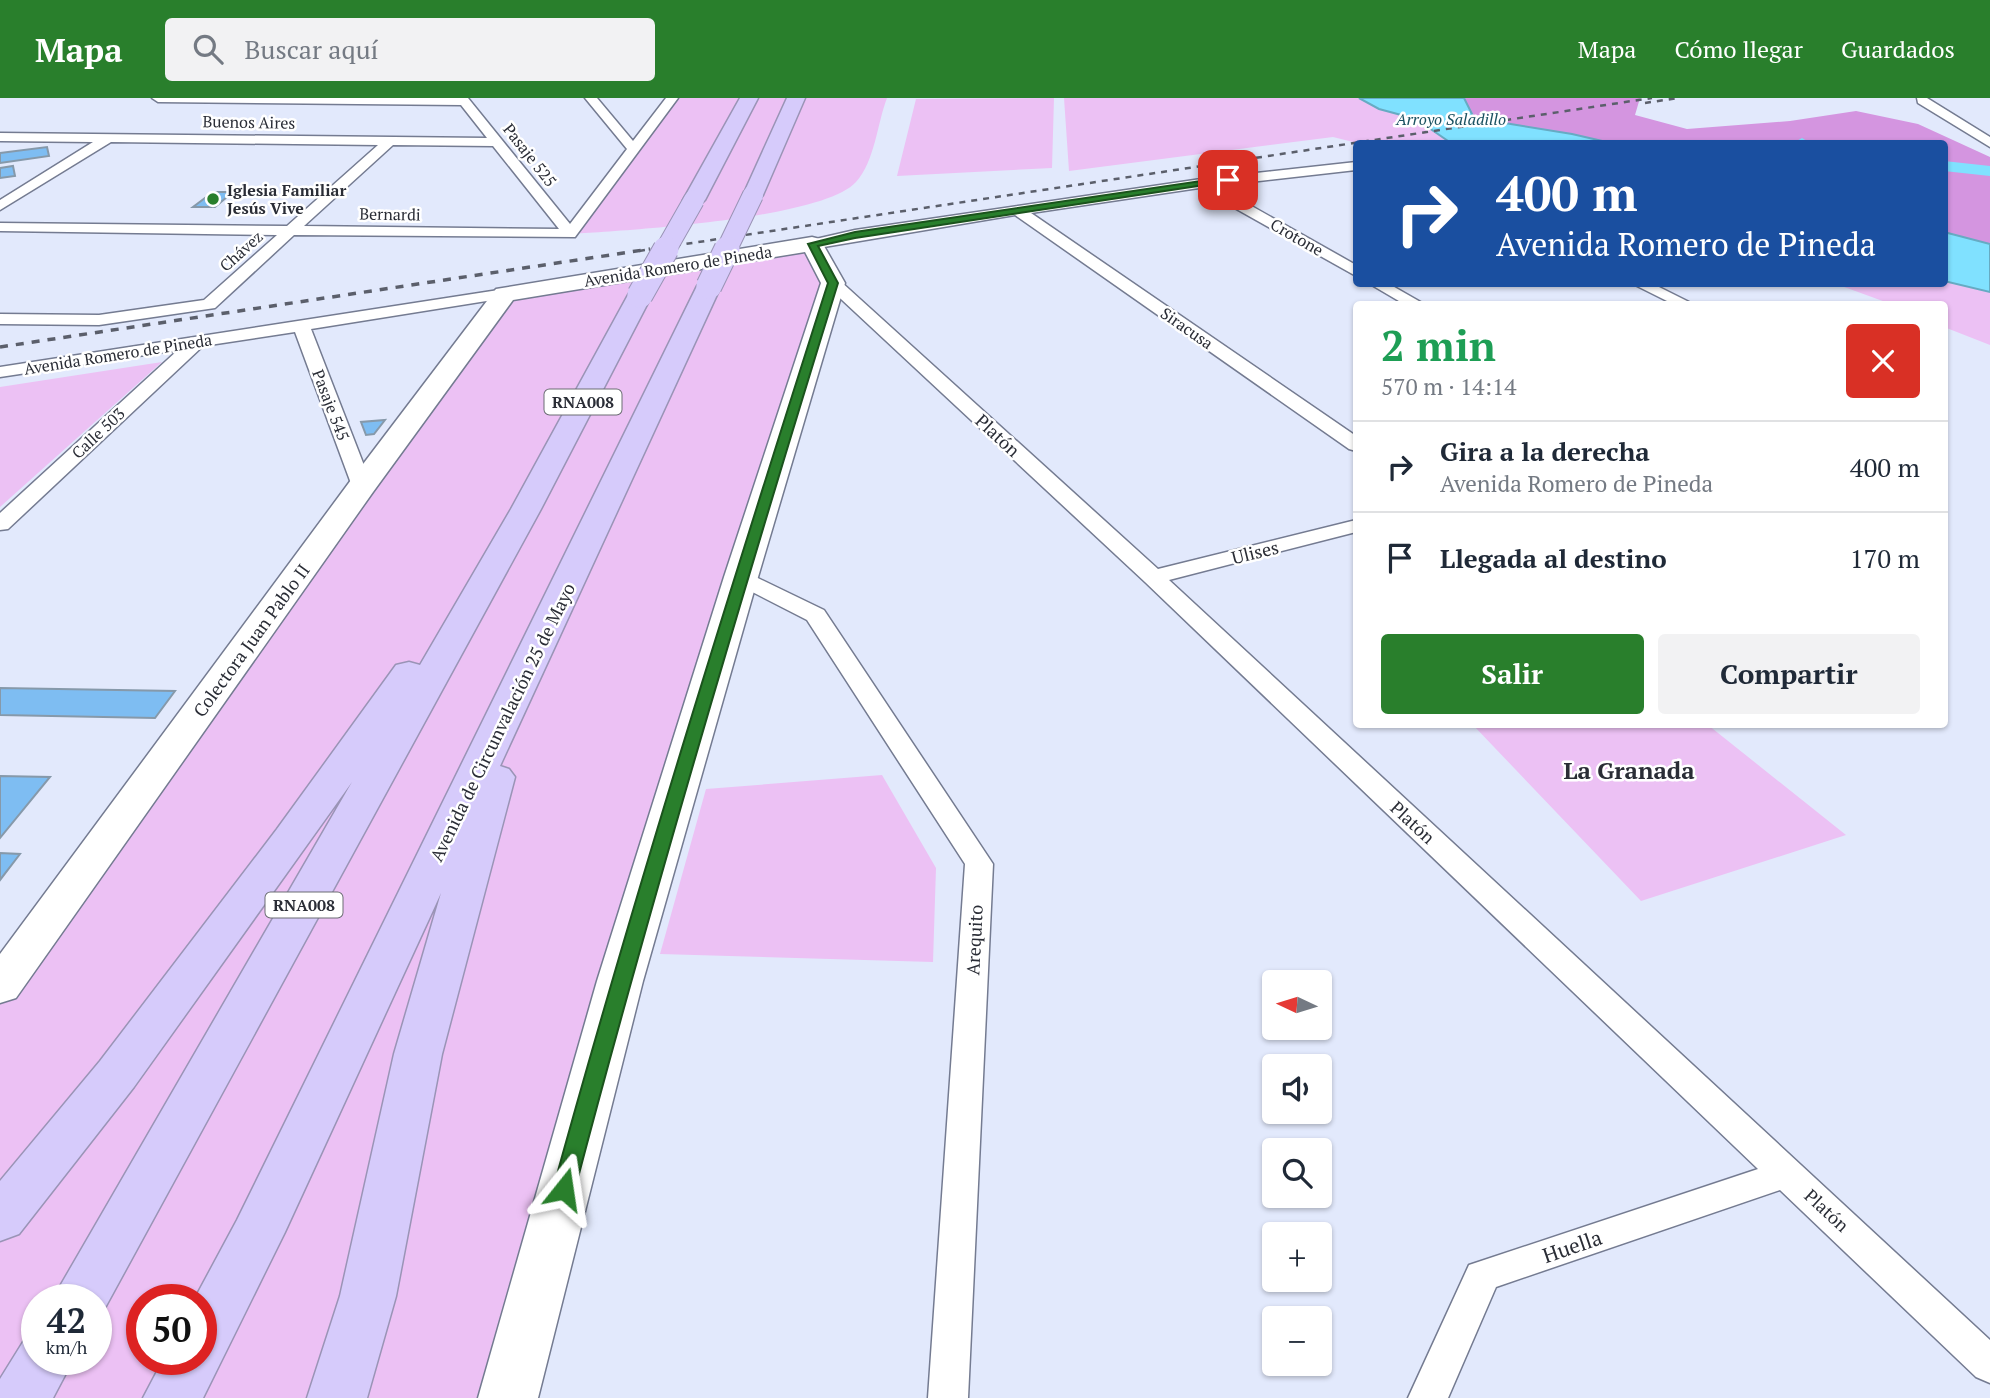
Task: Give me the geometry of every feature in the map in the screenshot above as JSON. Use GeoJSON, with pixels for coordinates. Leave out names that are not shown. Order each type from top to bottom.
{"type":"FeatureCollection","features":[{"type":"Feature","properties":{"kind":"highway","name":"RNA008"},"geometry":{"type":"LineString","coordinates":[[89,1284],[526,509],[749,98]]}},
{"type":"Feature","properties":{"kind":"highway","name":"Avenida de Circunvalación 25 de Mayo"},"geometry":{"type":"LineString","coordinates":[[217,1312],[264,1219],[753,195],[796,98]]}},
{"type":"Feature","properties":{"kind":"highway","name":"RNA008"},"geometry":{"type":"LineString","coordinates":[[0,1219],[117,1074],[292,838],[526,509]]}},
{"type":"Feature","properties":{"kind":"highway"},"geometry":{"type":"LineString","coordinates":[[337,1398],[369,1296],[418,1054],[523,677]]}},
{"type":"Feature","properties":{"kind":"highway"},"geometry":{"type":"LineString","coordinates":[[21,1398],[35,1375]]}},
{"type":"Feature","properties":{"kind":"highway"},"geometry":{"type":"LineString","coordinates":[[173,1398],[184,1375]]}},
{"type":"Feature","properties":{"kind":"main road"},"geometry":{"type":"LineString","coordinates":[[508,1398],[620,981],[741,577],[833,283],[812,244]]}},
{"type":"Feature","properties":{"kind":"main road","name":"Avenida Romero de Pineda"},"geometry":{"type":"LineString","coordinates":[[505,294],[812,244]]}},
{"type":"Feature","properties":{"kind":"main road","name":"Colectora Juan Pablo II"},"geometry":{"type":"LineString","coordinates":[[0,987],[362,486],[505,294]]}},
{"type":"Feature","properties":{"kind":"street"},"geometry":{"type":"LineString","coordinates":[[158,98],[463,99]]}},
{"type":"Feature","properties":{"kind":"street"},"geometry":{"type":"LineString","coordinates":[[190,139],[246,98]]}},
{"type":"Feature","properties":{"kind":"street"},"geometry":{"type":"LineString","coordinates":[[591,98],[634,150]]}},
{"type":"Feature","properties":{"kind":"street"},"geometry":{"type":"LineString","coordinates":[[570,234],[672,98]]}},
{"type":"Feature","properties":{"kind":"street","name":"Pasaje 525"},"geometry":{"type":"LineString","coordinates":[[463,99],[570,234]]}},
{"type":"Feature","properties":{"kind":"street"},"geometry":{"type":"LineString","coordinates":[[1927,99],[1990,143]]}},
{"type":"Feature","properties":{"kind":"street","name":"Buenos Aires"},"geometry":{"type":"LineString","coordinates":[[0,137],[498,142]]}},
{"type":"Feature","properties":{"kind":"street"},"geometry":{"type":"LineString","coordinates":[[0,206],[107,138]]}},
{"type":"Feature","properties":{"kind":"street","name":"Chávez"},"geometry":{"type":"LineString","coordinates":[[209,303],[390,141]]}},
{"type":"Feature","properties":{"kind":"street","name":"Avenida Romero de Pineda"},"geometry":{"type":"LineString","coordinates":[[812,244],[855,235],[1200,183],[1353,166]]}},
{"type":"Feature","properties":{"kind":"street","name":"Crotone"},"geometry":{"type":"LineString","coordinates":[[1200,183],[1353,269]]}},
{"type":"Feature","properties":{"kind":"street","name":"Siracusa"},"geometry":{"type":"LineString","coordinates":[[1017,211],[1353,443]]}},
{"type":"Feature","properties":{"kind":"street","name":"Bernardi"},"geometry":{"type":"LineString","coordinates":[[0,227],[570,234]]}},
{"type":"Feature","properties":{"kind":"street","name":"Platón"},"geometry":{"type":"LineString","coordinates":[[833,283],[1153,577],[1990,1365]]}},
{"type":"Feature","properties":{"kind":"street"},"geometry":{"type":"LineString","coordinates":[[1384,287],[1410,301]]}},
{"type":"Feature","properties":{"kind":"street"},"geometry":{"type":"LineString","coordinates":[[1648,287],[1678,301]]}},
{"type":"Feature","properties":{"kind":"street","name":"Avenida Romero de Pineda"},"geometry":{"type":"LineString","coordinates":[[0,372],[505,294]]}},
{"type":"Feature","properties":{"kind":"street"},"geometry":{"type":"LineString","coordinates":[[0,319],[99,320],[209,303]]}},
{"type":"Feature","properties":{"kind":"street","name":"Pasaje 545"},"geometry":{"type":"LineString","coordinates":[[301,325],[362,486]]}},
{"type":"Feature","properties":{"kind":"street","name":"Calle 503"},"geometry":{"type":"LineString","coordinates":[[0,523],[197,342]]}},
{"type":"Feature","properties":{"kind":"street","name":"Ulises"},"geometry":{"type":"LineString","coordinates":[[1153,577],[1353,527]]}},
{"type":"Feature","properties":{"kind":"street","name":"Arequito"},"geometry":{"type":"LineString","coordinates":[[741,577],[816,615],[979,864],[948,1398]]}},
{"type":"Feature","properties":{"kind":"street","name":"Huella"},"geometry":{"type":"LineString","coordinates":[[1428,1398],[1482,1276],[1788,1173]]}},
{"type":"Feature","properties":{"kind":"shaded area"},"geometry":{"type":"Polygon","coordinates":[[[672,98],[887,98],[867,164],[856,182],[836,195],[765,214],[720,221],[570,234],[672,98]]]}},
{"type":"Feature","properties":{"kind":"shaded area"},"geometry":{"type":"Polygon","coordinates":[[[1054,98],[1052,168],[897,176],[916,99],[1054,98]]]}},
{"type":"Feature","properties":{"kind":"shaded area"},"geometry":{"type":"Polygon","coordinates":[[[1064,98],[1359,98],[1379,109],[1416,119],[1447,140],[1353,142],[1333,137],[1069,171],[1064,98]]]}},
{"type":"Feature","properties":{"kind":"shaded area"},"geometry":{"type":"Polygon","coordinates":[[[1464,98],[1640,98],[1635,115],[1687,129],[1790,121],[1856,111],[1918,124],[1990,157],[1990,244],[1948,233],[1948,140],[1598,140],[1473,118],[1464,98]]]}},
{"type":"Feature","properties":{"kind":"shaded area"},"geometry":{"type":"Polygon","coordinates":[[[812,244],[833,283],[508,1398],[0,1398],[0,987],[505,294],[812,244]]]}},
{"type":"Feature","properties":{"kind":"shaded area"},"geometry":{"type":"Polygon","coordinates":[[[1948,282],[1990,292],[1990,345],[1948,329],[1948,301],[1883,301],[1844,287],[1948,287],[1948,282]]]}},
{"type":"Feature","properties":{"kind":"shaded area"},"geometry":{"type":"Polygon","coordinates":[[[162,362],[0,507],[0,387],[162,362]]]}},
{"type":"Feature","properties":{"kind":"shaded area"},"geometry":{"type":"Polygon","coordinates":[[[1476,728],[1712,728],[1846,835],[1641,901],[1476,728]]]}},
{"type":"Feature","properties":{"kind":"shaded area"},"geometry":{"type":"Polygon","coordinates":[[[882,775],[936,868],[933,962],[660,954],[706,789],[882,775]]]}},
{"type":"Feature","properties":{"kind":"water","name":"Arroyo Saladillo"},"geometry":{"type":"Polygon","coordinates":[[[1359,98],[1464,98],[1474,118],[1598,140],[1447,140],[1416,119],[1379,109],[1359,98]]]}},
{"type":"Feature","properties":{"kind":"water"},"geometry":{"type":"Polygon","coordinates":[[[1948,233],[1990,244],[1990,292],[1948,282],[1948,233]]]}},
{"type":"Feature","properties":{"kind":"building"},"geometry":{"type":"Polygon","coordinates":[[[47,147],[49,156],[0,163],[0,153],[47,147]]]}},
{"type":"Feature","properties":{"kind":"building"},"geometry":{"type":"Polygon","coordinates":[[[13,166],[15,176],[0,178],[0,168],[13,166]]]}},
{"type":"Feature","properties":{"kind":"building","name":"Iglesia Familiar Jesús Vive"},"geometry":{"type":"Polygon","coordinates":[[[213,192],[233,192],[215,207],[193,207],[213,192]]]}},
{"type":"Feature","properties":{"kind":"building"},"geometry":{"type":"Polygon","coordinates":[[[385,420],[374,434],[366,435],[361,422],[385,420]]]}},
{"type":"Feature","properties":{"kind":"building"},"geometry":{"type":"Polygon","coordinates":[[[0,688],[175,691],[155,718],[0,715],[0,688]]]}},
{"type":"Feature","properties":{"kind":"building"},"geometry":{"type":"Polygon","coordinates":[[[0,776],[50,777],[0,838],[0,776]]]}},
{"type":"Feature","properties":{"kind":"building"},"geometry":{"type":"Polygon","coordinates":[[[0,853],[20,854],[0,880],[0,853]]]}},
{"type":"Feature","properties":{"kind":"waterway"},"geometry":{"type":"LineString","coordinates":[[1948,166],[1990,171]]}},
{"type":"Feature","properties":{"kind":"railway"},"geometry":{"type":"LineString","coordinates":[[1374,140],[1652,98]]}},
{"type":"Feature","properties":{"kind":"railway"},"geometry":{"type":"LineString","coordinates":[[1645,103],[1678,98]]}},
{"type":"Feature","properties":{"kind":"railway"},"geometry":{"type":"LineString","coordinates":[[639,251],[1353,143]]}},
{"type":"Feature","properties":{"kind":"railway"},"geometry":{"type":"LineString","coordinates":[[0,347],[650,249]]}},
{"type":"Feature","properties":{"kind":"place","name":"Iglesia Familiar Jesús Vive"},"geometry":{"type":"Point","coordinates":[213,199]}},
{"type":"Feature","properties":{"kind":"district","name":"La Granada"},"geometry":{"type":"Point","coordinates":[1629,770]}},
{"type":"Feature","properties":{"kind":"route"},"geometry":{"type":"LineString","coordinates":[[564,1189],[620,981],[741,577],[833,283],[812,244],[855,235],[1228,180]]}}]}
